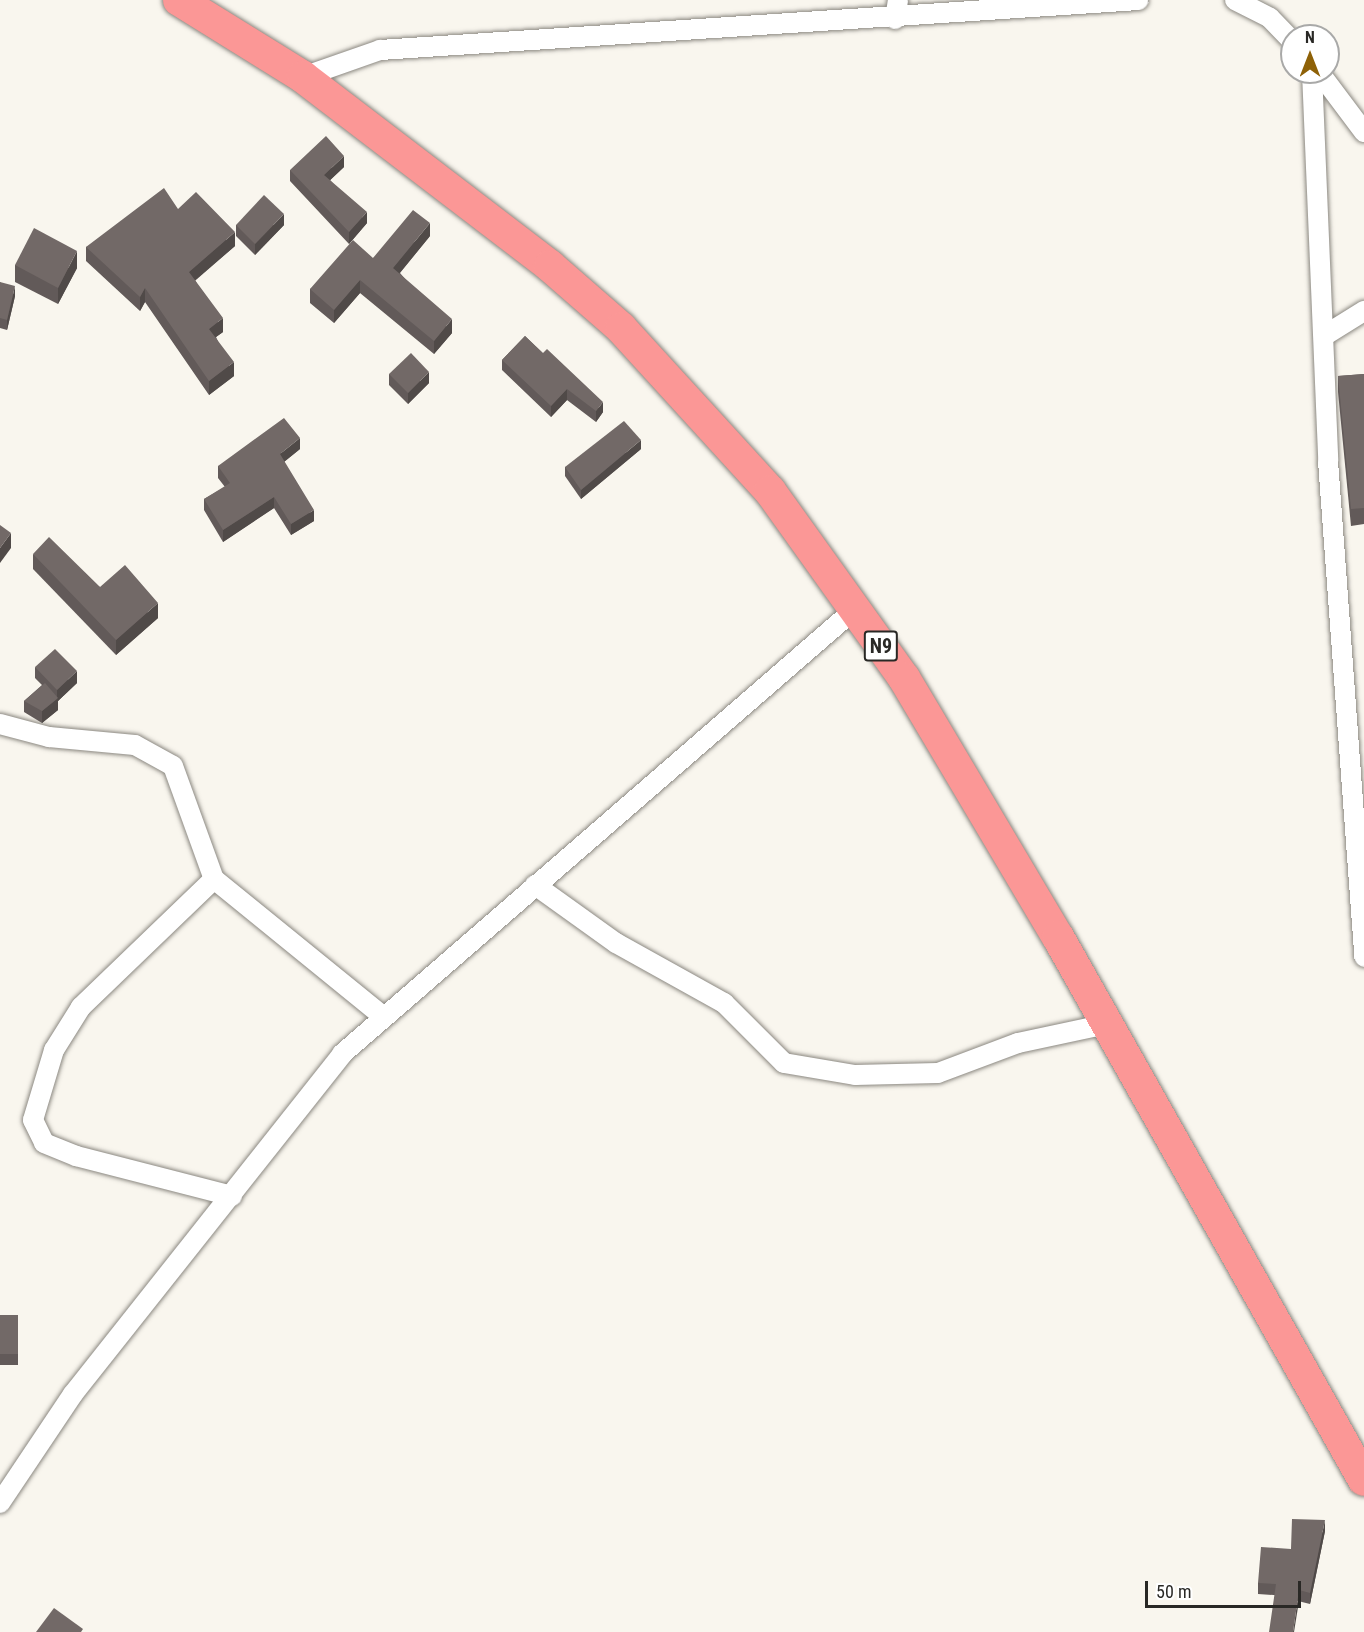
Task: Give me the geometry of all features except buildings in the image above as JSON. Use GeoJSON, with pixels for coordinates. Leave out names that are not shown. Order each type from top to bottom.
{"type":"FeatureCollection","features":[{"type":"Feature","properties":{"kind":"highway","name":"N9"},"geometry":{"type":"LineString","coordinates":[[179,0],[303,77],[428,168],[621,328],[770,491],[904,678],[1107,1024],[1364,1480]]}},
{"type":"Feature","properties":{"kind":"street"},"geometry":{"type":"LineString","coordinates":[[303,77],[380,50],[897,10],[1138,0]]}},
{"type":"Feature","properties":{"kind":"street"},"geometry":{"type":"LineString","coordinates":[[1235,0],[1270,18],[1280,28]]}},
{"type":"Feature","properties":{"kind":"street"},"geometry":{"type":"LineString","coordinates":[[1313,84],[1327,334],[1328,460],[1364,957]]}},
{"type":"Feature","properties":{"kind":"street"},"geometry":{"type":"LineString","coordinates":[[1328,84],[1364,132]]}},
{"type":"Feature","properties":{"kind":"street"},"geometry":{"type":"LineString","coordinates":[[1327,334],[1364,310]]}},
{"type":"Feature","properties":{"kind":"street"},"geometry":{"type":"LineString","coordinates":[[0,1503],[73,1394],[342,1054],[855,609]]}},
{"type":"Feature","properties":{"kind":"street"},"geometry":{"type":"LineString","coordinates":[[0,724],[49,737],[135,745],[173,766],[214,879],[384,1017]]}},
{"type":"Feature","properties":{"kind":"street"},"geometry":{"type":"LineString","coordinates":[[214,879],[81,1007],[54,1050],[33,1120],[44,1143],[76,1156],[231,1196]]}},
{"type":"Feature","properties":{"kind":"street"},"geometry":{"type":"LineString","coordinates":[[535,885],[616,943],[724,1003],[784,1063],[855,1076],[938,1073],[1018,1043],[1107,1024]]}}]}
